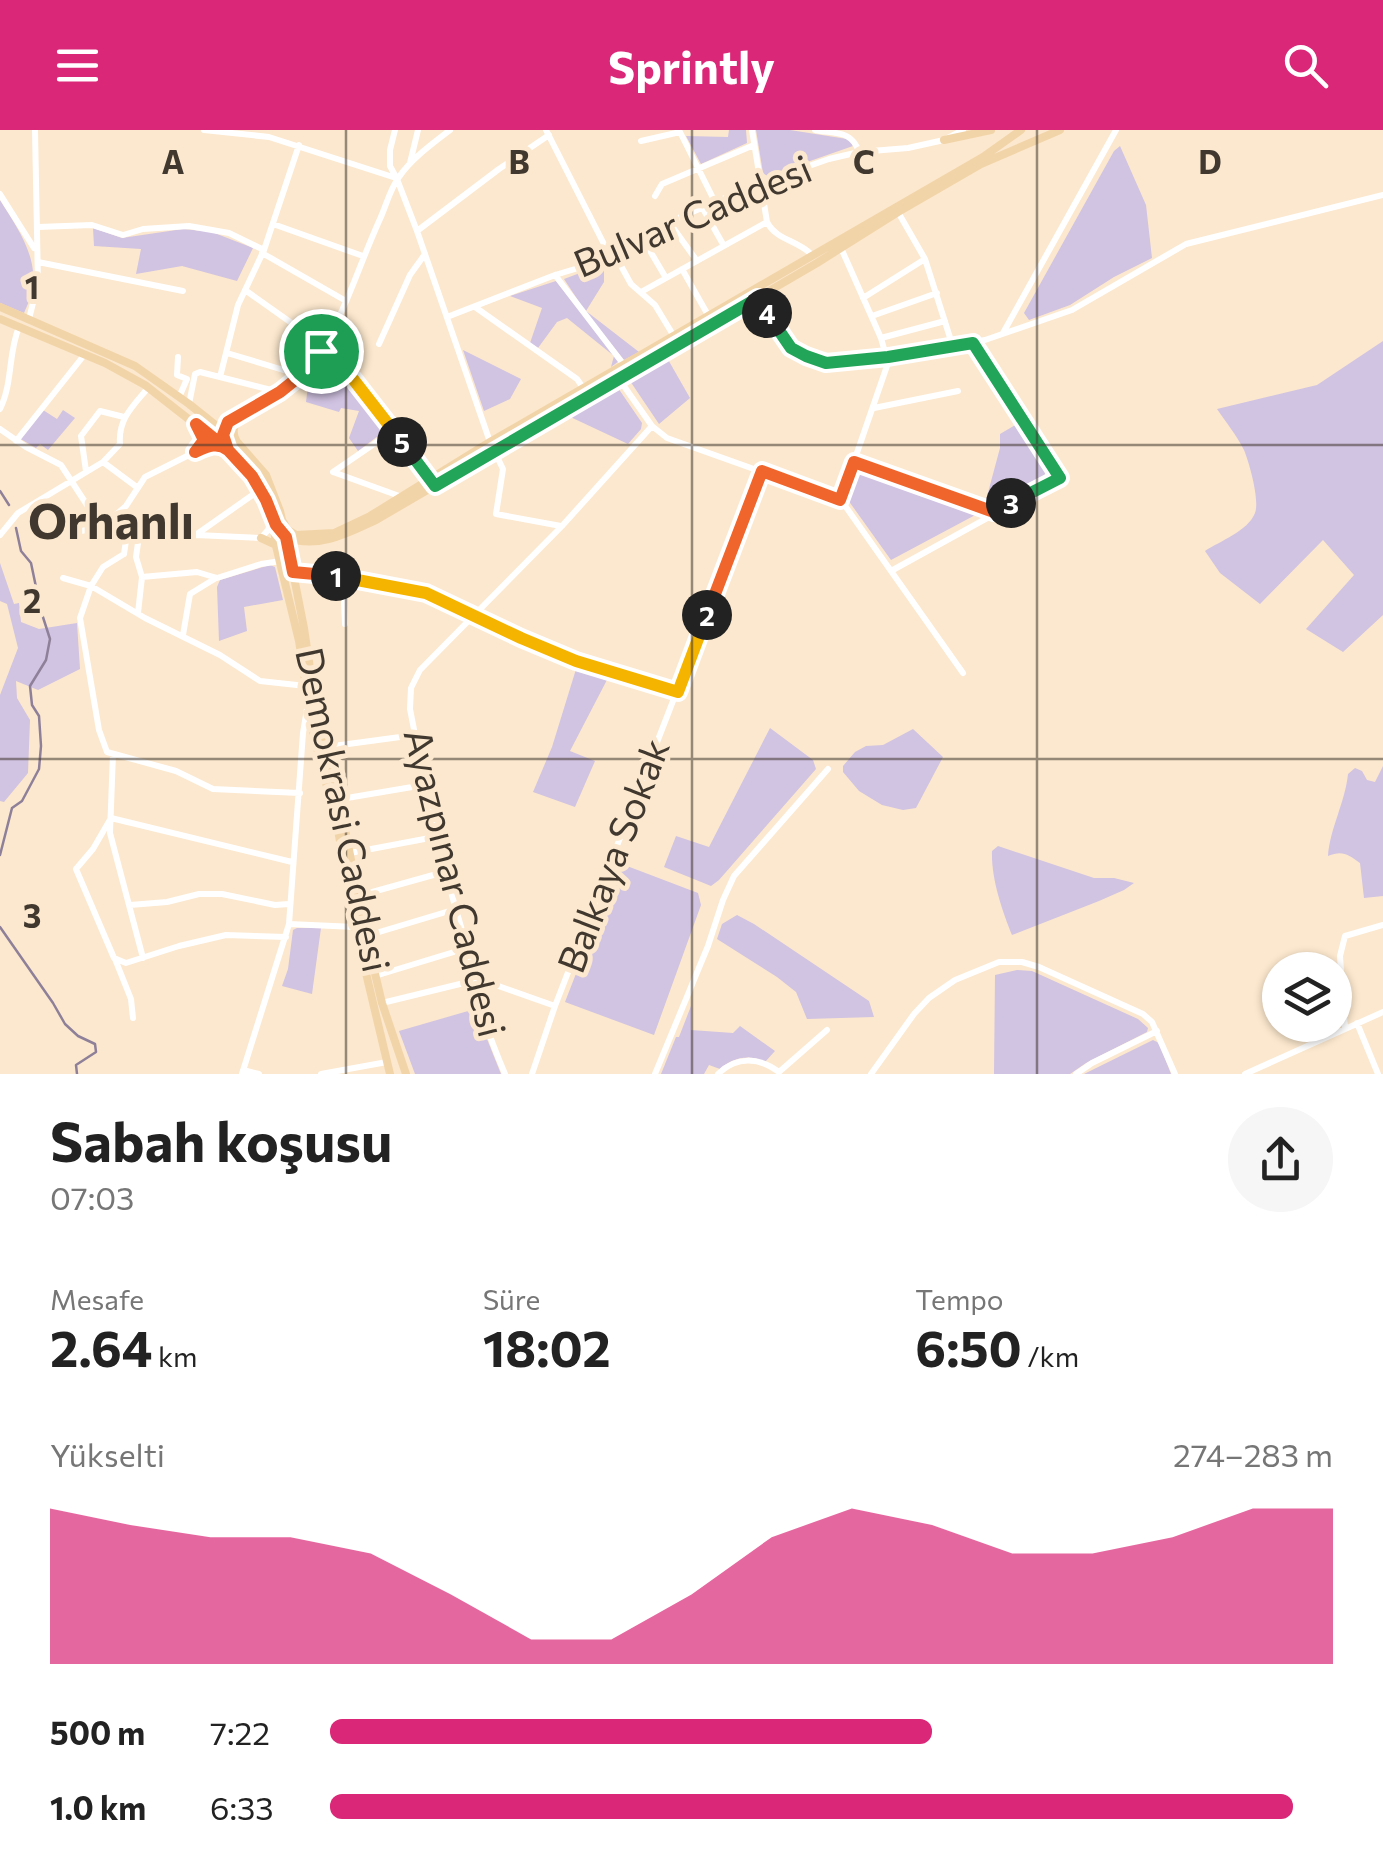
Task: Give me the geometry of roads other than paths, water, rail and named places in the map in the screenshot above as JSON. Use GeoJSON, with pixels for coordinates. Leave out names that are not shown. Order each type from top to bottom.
{"type":"FeatureCollection","features":[{"type":"Feature","properties":{"kind":"main road"},"geometry":{"type":"LineString","coordinates":[[944,140],[995,130],[1006,153]]}},
{"type":"Feature","properties":{"kind":"main road"},"geometry":{"type":"LineString","coordinates":[[492,446],[619,378],[708,316],[1021,130]]}},
{"type":"Feature","properties":{"kind":"main road"},"geometry":{"type":"LineString","coordinates":[[289,551],[292,544],[329,540],[376,520],[624,365],[758,298],[981,164],[1039,134],[1060,130]]}},
{"type":"Feature","properties":{"kind":"main road","name":"Demokrasi Caddesi"},"geometry":{"type":"LineString","coordinates":[[0,307],[135,366],[205,416],[266,475],[278,518],[276,546],[299,641],[308,705],[390,1074]]}},
{"type":"Feature","properties":{"kind":"main road","name":"Demokrasi Caddesi"},"geometry":{"type":"LineString","coordinates":[[0,318],[84,354],[148,388],[226,448],[252,476],[278,518]]}},
{"type":"Feature","properties":{"kind":"main road"},"geometry":{"type":"LineString","coordinates":[[213,423],[221,424],[248,411]]}},
{"type":"Feature","properties":{"kind":"main road"},"geometry":{"type":"LineString","coordinates":[[238,444],[233,428],[248,411]]}},
{"type":"Feature","properties":{"kind":"main road"},"geometry":{"type":"LineString","coordinates":[[205,416],[212,437],[206,447]]}},
{"type":"Feature","properties":{"kind":"main road"},"geometry":{"type":"LineString","coordinates":[[195,452],[214,445],[226,448],[223,431],[233,418]]}},
{"type":"Feature","properties":{"kind":"main road"},"geometry":{"type":"LineString","coordinates":[[195,452],[204,440],[196,424]]}},
{"type":"Feature","properties":{"kind":"main road"},"geometry":{"type":"LineString","coordinates":[[278,518],[296,534],[334,533],[432,482]]}},
{"type":"Feature","properties":{"kind":"main road"},"geometry":{"type":"LineString","coordinates":[[278,518],[278,529],[286,537],[301,542]]}},
{"type":"Feature","properties":{"kind":"main road","name":"Demokrasi Caddesi"},"geometry":{"type":"LineString","coordinates":[[286,537],[313,688],[366,936],[382,1003],[406,1074]]}},
{"type":"Feature","properties":{"kind":"main road"},"geometry":{"type":"LineString","coordinates":[[260,538],[276,546],[292,567]]}},
{"type":"Feature","properties":{"kind":"street"},"geometry":{"type":"LineString","coordinates":[[0,318],[28,319],[36,293],[35,130]]}},
{"type":"Feature","properties":{"kind":"street"},"geometry":{"type":"LineString","coordinates":[[204,130],[269,137],[397,179]]}},
{"type":"Feature","properties":{"kind":"street"},"geometry":{"type":"LineString","coordinates":[[395,130],[390,166],[502,469],[496,514],[562,526]]}},
{"type":"Feature","properties":{"kind":"street"},"geometry":{"type":"LineString","coordinates":[[410,166],[418,130]]}},
{"type":"Feature","properties":{"kind":"street"},"geometry":{"type":"LineString","coordinates":[[248,411],[280,392],[322,349],[338,324],[397,179],[450,130]]}},
{"type":"Feature","properties":{"kind":"street"},"geometry":{"type":"LineString","coordinates":[[752,130],[767,222],[774,234],[812,255]]}},
{"type":"Feature","properties":{"kind":"street"},"geometry":{"type":"LineString","coordinates":[[815,130],[848,136],[855,140],[859,152]]}},
{"type":"Feature","properties":{"kind":"street","name":"Bulvar Caddesi"},"geometry":{"type":"LineString","coordinates":[[447,317],[614,258],[669,222],[760,183],[829,159],[908,148],[944,140],[963,130]]}},
{"type":"Feature","properties":{"kind":"street"},"geometry":{"type":"LineString","coordinates":[[1002,334],[1116,130]]}},
{"type":"Feature","properties":{"kind":"street"},"geometry":{"type":"LineString","coordinates":[[641,141],[680,131],[715,202]]}},
{"type":"Feature","properties":{"kind":"street"},"geometry":{"type":"LineString","coordinates":[[417,231],[548,133],[608,252],[631,284],[655,305],[677,340]]}},
{"type":"Feature","properties":{"kind":"street"},"geometry":{"type":"LineString","coordinates":[[220,377],[238,304],[263,252],[299,146]]}},
{"type":"Feature","properties":{"kind":"street"},"geometry":{"type":"LineString","coordinates":[[655,196],[662,184],[754,146]]}},
{"type":"Feature","properties":{"kind":"street"},"geometry":{"type":"LineString","coordinates":[[0,194],[36,250]]}},
{"type":"Feature","properties":{"kind":"street"},"geometry":{"type":"LineString","coordinates":[[758,298],[786,343],[806,356],[833,364],[953,347],[1072,310],[1186,244],[1383,195]]}},
{"type":"Feature","properties":{"kind":"street"},"geometry":{"type":"LineString","coordinates":[[702,207],[724,246]]}},
{"type":"Feature","properties":{"kind":"street"},"geometry":{"type":"LineString","coordinates":[[898,212],[925,258],[953,347]]}},
{"type":"Feature","properties":{"kind":"street"},"geometry":{"type":"LineString","coordinates":[[669,222],[697,261]]}},
{"type":"Feature","properties":{"kind":"street"},"geometry":{"type":"LineString","coordinates":[[640,292],[767,222]]}},
{"type":"Feature","properties":{"kind":"street"},"geometry":{"type":"LineString","coordinates":[[273,224],[363,256]]}},
{"type":"Feature","properties":{"kind":"street"},"geometry":{"type":"LineString","coordinates":[[38,227],[92,225],[122,235],[143,229],[189,226],[229,233],[346,301]]}},
{"type":"Feature","properties":{"kind":"street"},"geometry":{"type":"LineString","coordinates":[[643,239],[666,278]]}},
{"type":"Feature","properties":{"kind":"street"},"geometry":{"type":"LineString","coordinates":[[840,500],[888,362],[882,338],[842,248]]}},
{"type":"Feature","properties":{"kind":"street"},"geometry":{"type":"LineString","coordinates":[[379,344],[410,276],[425,254]]}},
{"type":"Feature","properties":{"kind":"street"},"geometry":{"type":"LineString","coordinates":[[863,298],[925,258]]}},
{"type":"Feature","properties":{"kind":"street"},"geometry":{"type":"LineString","coordinates":[[38,262],[183,290]]}},
{"type":"Feature","properties":{"kind":"street"},"geometry":{"type":"LineString","coordinates":[[682,269],[708,316]]}},
{"type":"Feature","properties":{"kind":"street"},"geometry":{"type":"LineString","coordinates":[[555,276],[624,365]]}},
{"type":"Feature","properties":{"kind":"street"},"geometry":{"type":"LineString","coordinates":[[245,290],[322,349],[353,379],[432,482]]}},
{"type":"Feature","properties":{"kind":"street"},"geometry":{"type":"LineString","coordinates":[[872,316],[936,293]]}},
{"type":"Feature","properties":{"kind":"street"},"geometry":{"type":"LineString","coordinates":[[474,306],[577,379],[584,389]]}},
{"type":"Feature","properties":{"kind":"street","name":"Demokrasi Caddesi"},"geometry":{"type":"LineString","coordinates":[[28,319],[45,338]]}},
{"type":"Feature","properties":{"kind":"street"},"geometry":{"type":"LineString","coordinates":[[882,338],[945,321]]}},
{"type":"Feature","properties":{"kind":"street"},"geometry":{"type":"LineString","coordinates":[[0,408],[18,327]]}},
{"type":"Feature","properties":{"kind":"street"},"geometry":{"type":"LineString","coordinates":[[891,572],[1060,478],[973,343]]}},
{"type":"Feature","properties":{"kind":"street"},"geometry":{"type":"LineString","coordinates":[[16,441],[84,354]]}},
{"type":"Feature","properties":{"kind":"street"},"geometry":{"type":"LineString","coordinates":[[226,354],[300,374]]}},
{"type":"Feature","properties":{"kind":"street"},"geometry":{"type":"LineString","coordinates":[[174,394],[180,395],[187,380],[177,376],[178,357]]}},
{"type":"Feature","properties":{"kind":"street"},"geometry":{"type":"LineString","coordinates":[[189,404],[196,374],[200,372],[280,392]]}},
{"type":"Feature","properties":{"kind":"street"},"geometry":{"type":"LineString","coordinates":[[619,378],[652,426],[668,438],[840,500],[963,673]]}},
{"type":"Feature","properties":{"kind":"street"},"geometry":{"type":"LineString","coordinates":[[0,535],[18,513],[103,462],[120,444],[119,430],[124,417],[148,388]]}},
{"type":"Feature","properties":{"kind":"street"},"geometry":{"type":"LineString","coordinates":[[872,408],[958,391]]}},
{"type":"Feature","properties":{"kind":"street"},"geometry":{"type":"LineString","coordinates":[[86,471],[82,436],[100,411],[124,417]]}},
{"type":"Feature","properties":{"kind":"street","name":"Ayazpınar Caddesi"},"geometry":{"type":"LineString","coordinates":[[505,1074],[479,1004],[435,837],[410,702],[416,675],[562,526],[652,426]]}},
{"type":"Feature","properties":{"kind":"street"},"geometry":{"type":"LineString","coordinates":[[0,429],[61,465],[87,505],[112,530],[139,536],[260,538],[278,518]]}},
{"type":"Feature","properties":{"kind":"street"},"geometry":{"type":"LineString","coordinates":[[393,431],[334,472],[402,496]]}},
{"type":"Feature","properties":{"kind":"street"},"geometry":{"type":"LineString","coordinates":[[62,534],[105,524],[126,506],[145,478],[195,452]]}},
{"type":"Feature","properties":{"kind":"street"},"geometry":{"type":"LineString","coordinates":[[103,462],[138,488]]}},
{"type":"Feature","properties":{"kind":"street"},"geometry":{"type":"LineString","coordinates":[[854,462],[994,512]]}},
{"type":"Feature","properties":{"kind":"street","name":"Balkaya Sokak"},"geometry":{"type":"LineString","coordinates":[[532,1074],[762,471]]}},
{"type":"Feature","properties":{"kind":"street"},"geometry":{"type":"LineString","coordinates":[[196,535],[261,489]]}},
{"type":"Feature","properties":{"kind":"street"},"geometry":{"type":"LineString","coordinates":[[209,525],[208,532],[213,536]]}},
{"type":"Feature","properties":{"kind":"street"},"geometry":{"type":"LineString","coordinates":[[124,554],[126,534]]}},
{"type":"Feature","properties":{"kind":"street"},"geometry":{"type":"LineString","coordinates":[[138,614],[142,577],[136,557],[139,536]]}},
{"type":"Feature","properties":{"kind":"street"},"geometry":{"type":"LineString","coordinates":[[136,557],[124,554],[103,567],[90,586],[80,618],[99,730],[110,753],[110,833],[143,958]]}},
{"type":"Feature","properties":{"kind":"street"},"geometry":{"type":"LineString","coordinates":[[183,635],[190,594],[217,578],[280,560]]}},
{"type":"Feature","properties":{"kind":"street"},"geometry":{"type":"LineString","coordinates":[[292,567],[426,593],[576,661],[678,692]]}},
{"type":"Feature","properties":{"kind":"street"},"geometry":{"type":"LineString","coordinates":[[142,577],[198,572],[217,578]]}},
{"type":"Feature","properties":{"kind":"street"},"geometry":{"type":"LineString","coordinates":[[343,577],[345,624]]}},
{"type":"Feature","properties":{"kind":"street"},"geometry":{"type":"LineString","coordinates":[[63,578],[90,586],[260,681],[306,686]]}},
{"type":"Feature","properties":{"kind":"street"},"geometry":{"type":"LineString","coordinates":[[260,1074],[242,1072],[290,924],[292,862],[308,705]]}},
{"type":"Feature","properties":{"kind":"street"},"geometry":{"type":"LineString","coordinates":[[326,747],[415,735]]}},
{"type":"Feature","properties":{"kind":"street"},"geometry":{"type":"LineString","coordinates":[[110,753],[176,771],[213,789],[300,793]]}},
{"type":"Feature","properties":{"kind":"street"},"geometry":{"type":"LineString","coordinates":[[655,1074],[734,876],[828,770]]}},
{"type":"Feature","properties":{"kind":"street"},"geometry":{"type":"LineString","coordinates":[[340,804],[347,798],[424,785]]}},
{"type":"Feature","properties":{"kind":"street"},"geometry":{"type":"LineString","coordinates":[[112,818],[292,862]]}},
{"type":"Feature","properties":{"kind":"street"},"geometry":{"type":"LineString","coordinates":[[112,818],[76,869],[131,999],[133,1018]]}},
{"type":"Feature","properties":{"kind":"street"},"geometry":{"type":"LineString","coordinates":[[350,852],[435,837]]}},
{"type":"Feature","properties":{"kind":"street"},"geometry":{"type":"LineString","coordinates":[[358,896],[444,872]]}},
{"type":"Feature","properties":{"kind":"street"},"geometry":{"type":"LineString","coordinates":[[130,904],[167,902],[200,894],[289,904]]}},
{"type":"Feature","properties":{"kind":"street"},"geometry":{"type":"LineString","coordinates":[[366,936],[456,910]]}},
{"type":"Feature","properties":{"kind":"street"},"geometry":{"type":"LineString","coordinates":[[290,924],[355,927]]}},
{"type":"Feature","properties":{"kind":"street"},"geometry":{"type":"LineString","coordinates":[[1341,952],[1345,936],[1383,926]]}},
{"type":"Feature","properties":{"kind":"street"},"geometry":{"type":"LineString","coordinates":[[114,958],[126,963],[226,935],[286,937]]}},
{"type":"Feature","properties":{"kind":"street"},"geometry":{"type":"LineString","coordinates":[[375,976],[467,948]]}},
{"type":"Feature","properties":{"kind":"street"},"geometry":{"type":"LineString","coordinates":[[871,1074],[929,998],[955,980],[999,962],[1016,961],[1039,967],[1143,1014],[1157,1031],[1175,1074]]}},
{"type":"Feature","properties":{"kind":"street"},"geometry":{"type":"LineString","coordinates":[[382,1003],[464,983],[474,975],[556,1006]]}},
{"type":"Feature","properties":{"kind":"street"},"geometry":{"type":"LineString","coordinates":[[1352,1025],[1383,1012]]}},
{"type":"Feature","properties":{"kind":"street"},"geometry":{"type":"LineString","coordinates":[[1357,1023],[1378,1074]]}},
{"type":"Feature","properties":{"kind":"street"},"geometry":{"type":"LineString","coordinates":[[718,1074],[733,1062],[750,1060],[770,1065],[779,1072],[827,1030]]}},
{"type":"Feature","properties":{"kind":"street"},"geometry":{"type":"LineString","coordinates":[[1076,1074],[1157,1031]]}},
{"type":"Feature","properties":{"kind":"street"},"geometry":{"type":"LineString","coordinates":[[1245,1074],[1315,1042]]}},
{"type":"Feature","properties":{"kind":"street"},"geometry":{"type":"LineString","coordinates":[[321,1074],[388,1062]]}},
{"type":"Feature","properties":{"kind":"waterway"},"geometry":{"type":"LineString","coordinates":[[0,491],[9,505]]}},
{"type":"Feature","properties":{"kind":"waterway"},"geometry":{"type":"LineString","coordinates":[[0,855],[12,808],[22,801],[39,769],[39,716],[32,705],[30,686],[46,660],[50,639],[31,563],[21,551],[16,528]]}},
{"type":"Feature","properties":{"kind":"waterway"},"geometry":{"type":"LineString","coordinates":[[0,927],[65,1024],[95,1044],[96,1052],[76,1065],[77,1074]]}},
{"type":"Feature","properties":{"kind":"district","name":"Orhanlı"},"geometry":{"type":"Point","coordinates":[111,522]}}]}
